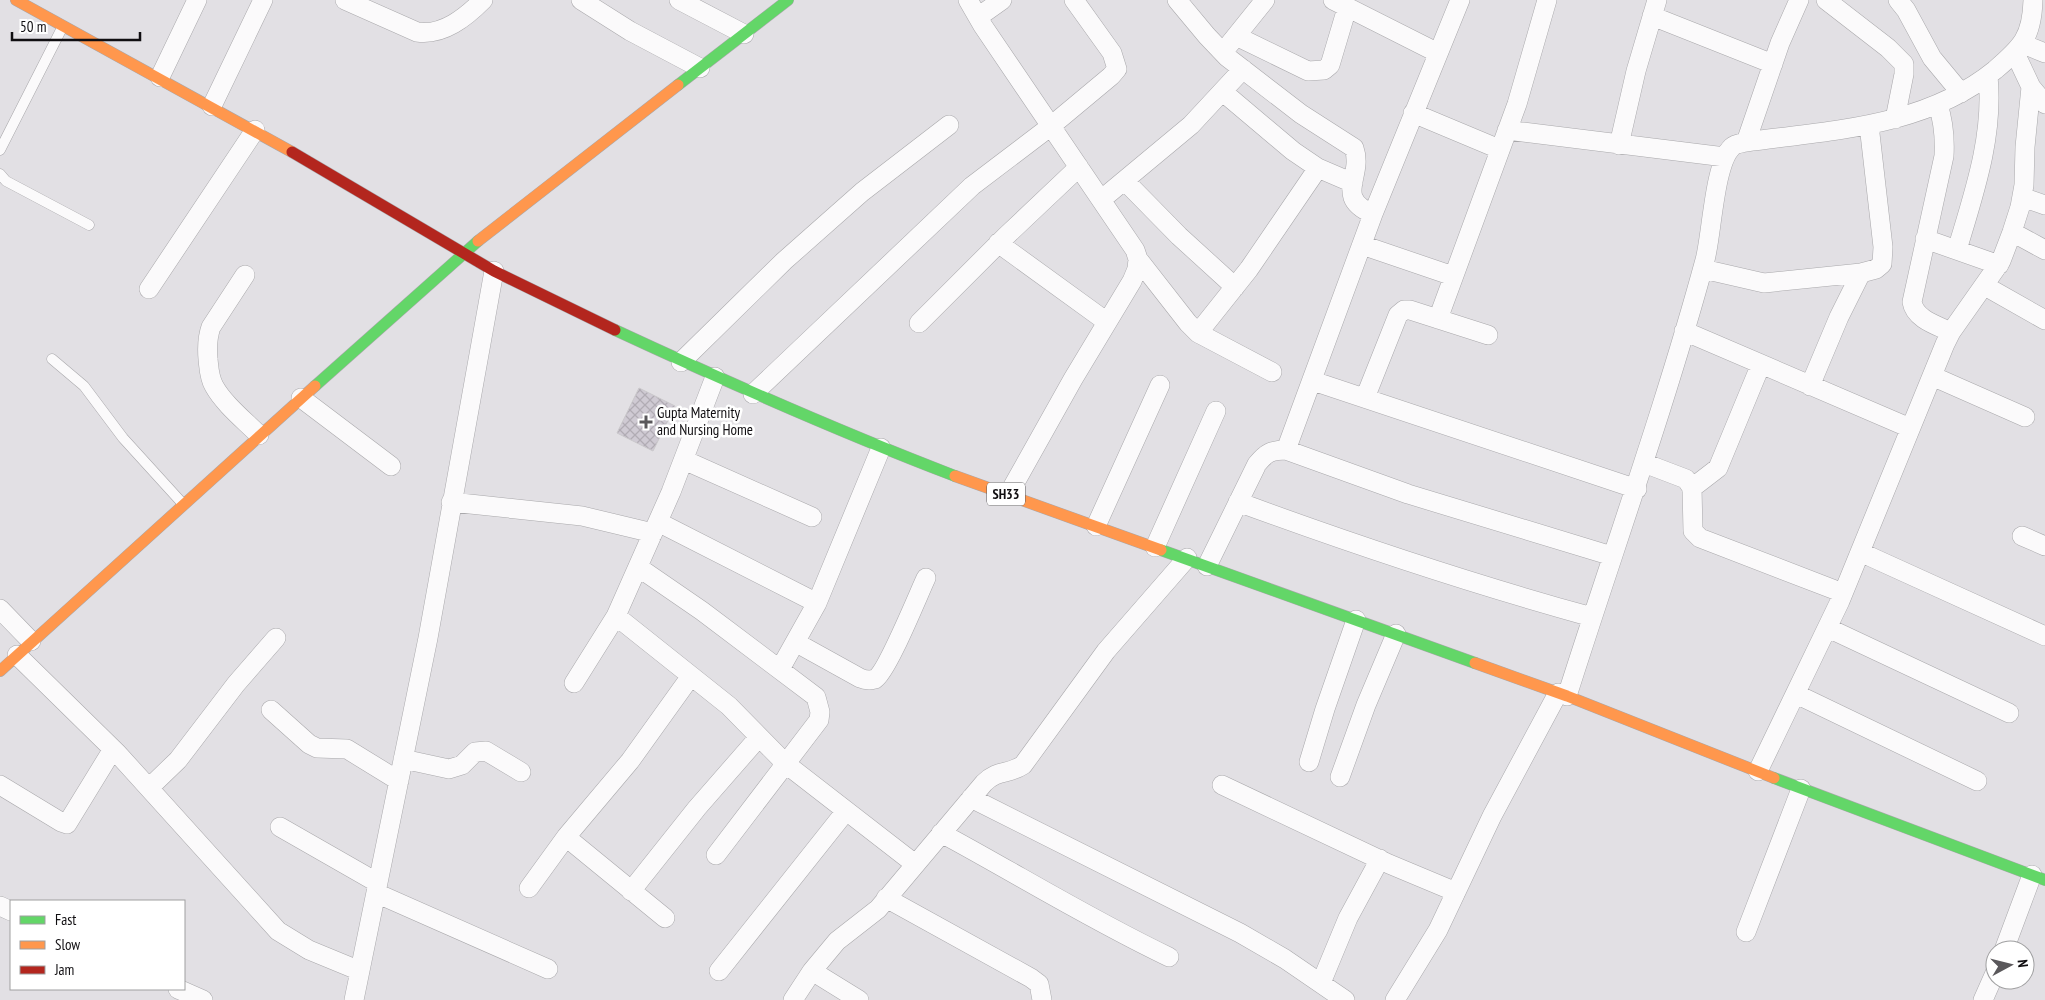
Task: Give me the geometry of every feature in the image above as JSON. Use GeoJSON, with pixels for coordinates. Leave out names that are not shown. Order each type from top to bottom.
{"type":"FeatureCollection","features":[{"type":"Feature","properties":{"kind":"main road","name":"SH33"},"geometry":{"type":"LineString","coordinates":[[16,0],[255,130],[494,271],[715,378],[881,448],[1562,694],[1801,789],[2039,878]]}},
{"type":"Feature","properties":{"kind":"main road"},"geometry":{"type":"LineString","coordinates":[[0,671],[463,252],[788,0]]}},
{"type":"Feature","properties":{"kind":"street"},"geometry":{"type":"LineString","coordinates":[[160,77],[197,0]]}},
{"type":"Feature","properties":{"kind":"street"},"geometry":{"type":"LineString","coordinates":[[212,106],[263,0]]}},
{"type":"Feature","properties":{"kind":"street"},"geometry":{"type":"LineString","coordinates":[[345,0],[425,34],[451,26],[474,9],[482,0]]}},
{"type":"Feature","properties":{"kind":"street"},"geometry":{"type":"LineString","coordinates":[[581,0],[630,31],[700,68]]}},
{"type":"Feature","properties":{"kind":"street"},"geometry":{"type":"LineString","coordinates":[[679,0],[744,34]]}},
{"type":"Feature","properties":{"kind":"street"},"geometry":{"type":"LineString","coordinates":[[968,0],[1051,126],[1102,199],[1135,250],[1138,259],[1188,324],[1198,333],[1272,372]]}},
{"type":"Feature","properties":{"kind":"street"},"geometry":{"type":"LineString","coordinates":[[978,17],[1002,0]]}},
{"type":"Feature","properties":{"kind":"street"},"geometry":{"type":"LineString","coordinates":[[753,394],[972,186],[1051,126],[1111,76],[1116,69],[1112,53],[1074,0]]}},
{"type":"Feature","properties":{"kind":"street"},"geometry":{"type":"LineString","coordinates":[[1177,0],[1223,52],[1243,69],[1301,114],[1354,148],[1357,155],[1352,195],[1355,203],[1360,208],[1373,214]]}},
{"type":"Feature","properties":{"kind":"street"},"geometry":{"type":"LineString","coordinates":[[1223,52],[1265,0]]}},
{"type":"Feature","properties":{"kind":"street"},"geometry":{"type":"LineString","coordinates":[[1286,450],[1373,214],[1460,0]]}},
{"type":"Feature","properties":{"kind":"street"},"geometry":{"type":"LineString","coordinates":[[1438,319],[1517,104],[1547,0]]}},
{"type":"Feature","properties":{"kind":"street"},"geometry":{"type":"LineString","coordinates":[[1746,142],[1773,64],[1799,0]]}},
{"type":"Feature","properties":{"kind":"street"},"geometry":{"type":"LineString","coordinates":[[1826,0],[1888,48],[1904,64],[1904,74],[1895,119]]}},
{"type":"Feature","properties":{"kind":"street"},"geometry":{"type":"LineString","coordinates":[[1898,0],[1906,10],[1932,58],[1961,93]]}},
{"type":"Feature","properties":{"kind":"street"},"geometry":{"type":"LineString","coordinates":[[1395,1000],[1438,930],[1492,816],[1562,694],[1592,617],[1636,489],[1703,269],[1725,157],[1733,146],[1746,142],[1869,125],[1938,105],[1988,76],[2019,49],[2030,27],[2033,0]]}},
{"type":"Feature","properties":{"kind":"street"},"geometry":{"type":"LineString","coordinates":[[1236,36],[1308,71],[1324,70],[1330,66],[1340,4],[1438,53]]}},
{"type":"Feature","properties":{"kind":"street"},"geometry":{"type":"LineString","coordinates":[[1619,145],[1636,71],[1655,5],[1714,39],[1773,64]]}},
{"type":"Feature","properties":{"kind":"street"},"geometry":{"type":"LineString","coordinates":[[2019,49],[2045,53]]}},
{"type":"Feature","properties":{"kind":"street"},"geometry":{"type":"LineString","coordinates":[[1758,771],[1828,628],[1951,332],[1999,265],[2012,232],[2022,197],[2031,88],[2019,49]]}},
{"type":"Feature","properties":{"kind":"street"},"geometry":{"type":"LineString","coordinates":[[1102,199],[1191,125],[1243,69]]}},
{"type":"Feature","properties":{"kind":"street"},"geometry":{"type":"LineString","coordinates":[[1956,250],[1982,169],[1990,108],[1988,76]]}},
{"type":"Feature","properties":{"kind":"street"},"geometry":{"type":"LineString","coordinates":[[2031,88],[2045,104]]}},
{"type":"Feature","properties":{"kind":"street"},"geometry":{"type":"LineString","coordinates":[[1222,92],[1293,151],[1318,168],[1353,183]]}},
{"type":"Feature","properties":{"kind":"street"},"geometry":{"type":"LineString","coordinates":[[1938,105],[1945,133],[1944,156],[1912,302],[1914,310],[1919,315],[1951,332]]}},
{"type":"Feature","properties":{"kind":"street"},"geometry":{"type":"LineString","coordinates":[[1413,113],[1499,149]]}},
{"type":"Feature","properties":{"kind":"street"},"geometry":{"type":"LineString","coordinates":[[681,362],[791,255],[862,192],[949,125]]}},
{"type":"Feature","properties":{"kind":"street"},"geometry":{"type":"LineString","coordinates":[[1703,269],[1764,282],[1861,273],[1876,269],[1882,264],[1881,223],[1869,125]]}},
{"type":"Feature","properties":{"kind":"street"},"geometry":{"type":"LineString","coordinates":[[148,289],[255,130]]}},
{"type":"Feature","properties":{"kind":"street"},"geometry":{"type":"LineString","coordinates":[[1507,130],[1725,157]]}},
{"type":"Feature","properties":{"kind":"street"},"geometry":{"type":"LineString","coordinates":[[919,323],[998,243],[1079,167]]}},
{"type":"Feature","properties":{"kind":"street"},"geometry":{"type":"LineString","coordinates":[[1198,333],[1235,287],[1318,168]]}},
{"type":"Feature","properties":{"kind":"street"},"geometry":{"type":"LineString","coordinates":[[1125,181],[1179,236],[1235,287]]}},
{"type":"Feature","properties":{"kind":"street"},"geometry":{"type":"LineString","coordinates":[[2022,197],[2045,205]]}},
{"type":"Feature","properties":{"kind":"street"},"geometry":{"type":"LineString","coordinates":[[2012,232],[2045,250]]}},
{"type":"Feature","properties":{"kind":"street"},"geometry":{"type":"LineString","coordinates":[[1925,238],[1999,265]]}},
{"type":"Feature","properties":{"kind":"street"},"geometry":{"type":"LineString","coordinates":[[998,243],[1107,322]]}},
{"type":"Feature","properties":{"kind":"street"},"geometry":{"type":"LineString","coordinates":[[1362,245],[1453,276]]}},
{"type":"Feature","properties":{"kind":"street"},"geometry":{"type":"LineString","coordinates":[[1008,495],[1132,282],[1137,269],[1138,259]]}},
{"type":"Feature","properties":{"kind":"street"},"geometry":{"type":"LineString","coordinates":[[354,1000],[428,638],[494,271]]}},
{"type":"Feature","properties":{"kind":"street"},"geometry":{"type":"LineString","coordinates":[[1810,386],[1839,317],[1861,273]]}},
{"type":"Feature","properties":{"kind":"street"},"geometry":{"type":"LineString","coordinates":[[245,275],[211,328],[207,337],[207,351],[210,375],[214,386],[260,435]]}},
{"type":"Feature","properties":{"kind":"street"},"geometry":{"type":"LineString","coordinates":[[1985,286],[2045,320]]}},
{"type":"Feature","properties":{"kind":"street"},"geometry":{"type":"LineString","coordinates":[[1365,398],[1398,315],[1404,310],[1410,310],[1488,335]]}},
{"type":"Feature","properties":{"kind":"street"},"geometry":{"type":"LineString","coordinates":[[1684,331],[1910,428]]}},
{"type":"Feature","properties":{"kind":"street"},"geometry":{"type":"LineString","coordinates":[[1692,488],[1718,468],[1761,364]]}},
{"type":"Feature","properties":{"kind":"street"},"geometry":{"type":"LineString","coordinates":[[1932,376],[2026,417]]}},
{"type":"Feature","properties":{"kind":"street"},"geometry":{"type":"LineString","coordinates":[[574,683],[616,616],[684,460],[715,378]]}},
{"type":"Feature","properties":{"kind":"street"},"geometry":{"type":"LineString","coordinates":[[1313,381],[1636,489]]}},
{"type":"Feature","properties":{"kind":"street"},"geometry":{"type":"LineString","coordinates":[[1096,526],[1160,385]]}},
{"type":"Feature","properties":{"kind":"street"},"geometry":{"type":"LineString","coordinates":[[300,398],[391,466]]}},
{"type":"Feature","properties":{"kind":"street"},"geometry":{"type":"LineString","coordinates":[[1155,548],[1216,411]]}},
{"type":"Feature","properties":{"kind":"street"},"geometry":{"type":"LineString","coordinates":[[780,669],[816,603],[881,448]]}},
{"type":"Feature","properties":{"kind":"street"},"geometry":{"type":"LineString","coordinates":[[1207,566],[1257,464],[1265,454],[1274,450],[1286,450],[1408,494],[1612,556]]}},
{"type":"Feature","properties":{"kind":"street"},"geometry":{"type":"LineString","coordinates":[[684,460],[812,517]]}},
{"type":"Feature","properties":{"kind":"street"},"geometry":{"type":"LineString","coordinates":[[1644,463],[1674,473],[1686,480],[1692,488],[1693,530],[1700,538],[1843,593]]}},
{"type":"Feature","properties":{"kind":"street"},"geometry":{"type":"LineString","coordinates":[[451,502],[582,516],[656,527],[816,603]]}},
{"type":"Feature","properties":{"kind":"street"},"geometry":{"type":"LineString","coordinates":[[1238,502],[1346,542],[1472,583],[1592,617]]}},
{"type":"Feature","properties":{"kind":"street"},"geometry":{"type":"LineString","coordinates":[[2022,536],[2045,546]]}},
{"type":"Feature","properties":{"kind":"street"},"geometry":{"type":"LineString","coordinates":[[1860,552],[2045,636]]}},
{"type":"Feature","properties":{"kind":"street"},"geometry":{"type":"LineString","coordinates":[[793,1000],[812,971],[837,941],[878,909],[992,775],[1016,770],[1022,765],[1106,651],[1187,558]]}},
{"type":"Feature","properties":{"kind":"street"},"geometry":{"type":"LineString","coordinates":[[638,567],[816,697],[820,712],[819,720],[716,855]]}},
{"type":"Feature","properties":{"kind":"street"},"geometry":{"type":"LineString","coordinates":[[795,642],[860,678],[868,681],[875,678],[886,664],[926,578]]}},
{"type":"Feature","properties":{"kind":"street"},"geometry":{"type":"LineString","coordinates":[[0,609],[31,641]]}},
{"type":"Feature","properties":{"kind":"street"},"geometry":{"type":"LineString","coordinates":[[616,616],[729,706],[786,764],[915,864]]}},
{"type":"Feature","properties":{"kind":"street"},"geometry":{"type":"LineString","coordinates":[[1309,762],[1356,620]]}},
{"type":"Feature","properties":{"kind":"street"},"geometry":{"type":"LineString","coordinates":[[1828,628],[2009,713]]}},
{"type":"Feature","properties":{"kind":"street"},"geometry":{"type":"LineString","coordinates":[[1340,777],[1366,705],[1396,634]]}},
{"type":"Feature","properties":{"kind":"street"},"geometry":{"type":"LineString","coordinates":[[149,788],[183,754],[236,684],[276,638]]}},
{"type":"Feature","properties":{"kind":"street"},"geometry":{"type":"LineString","coordinates":[[17,655],[149,788],[278,931],[309,950],[360,971]]}},
{"type":"Feature","properties":{"kind":"street"},"geometry":{"type":"LineString","coordinates":[[529,888],[566,837],[630,761],[691,676]]}},
{"type":"Feature","properties":{"kind":"street"},"geometry":{"type":"LineString","coordinates":[[1796,694],[1977,781]]}},
{"type":"Feature","properties":{"kind":"street"},"geometry":{"type":"LineString","coordinates":[[271,710],[309,744],[317,748],[347,750],[399,781]]}},
{"type":"Feature","properties":{"kind":"street"},"geometry":{"type":"LineString","coordinates":[[631,890],[697,808],[759,738]]}},
{"type":"Feature","properties":{"kind":"street"},"geometry":{"type":"LineString","coordinates":[[0,785],[60,822],[67,824],[112,749]]}},
{"type":"Feature","properties":{"kind":"street"},"geometry":{"type":"LineString","coordinates":[[403,759],[449,769],[462,765],[475,752],[486,751],[521,772]]}},
{"type":"Feature","properties":{"kind":"street"},"geometry":{"type":"LineString","coordinates":[[1222,785],[1380,859],[1456,892]]}},
{"type":"Feature","properties":{"kind":"street"},"geometry":{"type":"LineString","coordinates":[[1746,932],[1801,789]]}},
{"type":"Feature","properties":{"kind":"street"},"geometry":{"type":"LineString","coordinates":[[971,798],[1240,933],[1285,959],[1345,1000]]}},
{"type":"Feature","properties":{"kind":"street"},"geometry":{"type":"LineString","coordinates":[[719,971],[846,811]]}},
{"type":"Feature","properties":{"kind":"street"},"geometry":{"type":"LineString","coordinates":[[280,827],[377,888],[548,969]]}},
{"type":"Feature","properties":{"kind":"street"},"geometry":{"type":"LineString","coordinates":[[942,833],[1046,890],[1113,930],[1169,957]]}},
{"type":"Feature","properties":{"kind":"street"},"geometry":{"type":"LineString","coordinates":[[566,837],[664,918]]}},
{"type":"Feature","properties":{"kind":"street"},"geometry":{"type":"LineString","coordinates":[[1321,983],[1348,918],[1380,859]]}},
{"type":"Feature","properties":{"kind":"street"},"geometry":{"type":"LineString","coordinates":[[2009,940],[2039,878]]}},
{"type":"Feature","properties":{"kind":"street"},"geometry":{"type":"LineString","coordinates":[[886,898],[1032,978],[1039,984],[1042,1000]]}},
{"type":"Feature","properties":{"kind":"street"},"geometry":{"type":"LineString","coordinates":[[812,971],[849,997]]}},
{"type":"Feature","properties":{"kind":"street"},"geometry":{"type":"LineString","coordinates":[[180,990],[202,1000]]}},
{"type":"Feature","properties":{"kind":"lane"},"geometry":{"type":"LineString","coordinates":[[0,150],[64,25]]}},
{"type":"Feature","properties":{"kind":"lane"},"geometry":{"type":"LineString","coordinates":[[0,174],[6,181],[89,225]]}},
{"type":"Feature","properties":{"kind":"lane"},"geometry":{"type":"LineString","coordinates":[[52,359],[84,386],[124,438],[183,504]]}},
{"type":"Feature","properties":{"kind":"building"},"geometry":{"type":"Polygon","coordinates":[[[639,388],[675,406],[653,451],[617,433],[639,388]]]}},
{"type":"Feature","properties":{"kind":"traffic: fast"},"geometry":{"type":"LineString","coordinates":[[678,85],[788,0]]}},
{"type":"Feature","properties":{"kind":"traffic: fast"},"geometry":{"type":"LineString","coordinates":[[315,386],[478,241]]}},
{"type":"Feature","properties":{"kind":"traffic: fast"},"geometry":{"type":"LineString","coordinates":[[615,330],[784,406],[955,476]]}},
{"type":"Feature","properties":{"kind":"traffic: fast"},"geometry":{"type":"LineString","coordinates":[[1161,550],[1475,663]]}},
{"type":"Feature","properties":{"kind":"traffic: fast"},"geometry":{"type":"LineString","coordinates":[[1774,778],[2045,880]]}},
{"type":"Feature","properties":{"kind":"traffic: slow"},"geometry":{"type":"LineString","coordinates":[[16,0],[292,152]]}},
{"type":"Feature","properties":{"kind":"traffic: slow"},"geometry":{"type":"LineString","coordinates":[[478,241],[678,85]]}},
{"type":"Feature","properties":{"kind":"traffic: slow"},"geometry":{"type":"LineString","coordinates":[[0,671],[315,386]]}},
{"type":"Feature","properties":{"kind":"traffic: slow"},"geometry":{"type":"LineString","coordinates":[[955,476],[1161,550]]}},
{"type":"Feature","properties":{"kind":"traffic: slow"},"geometry":{"type":"LineString","coordinates":[[1475,663],[1567,696],[1774,778]]}},
{"type":"Feature","properties":{"kind":"traffic: jam"},"geometry":{"type":"LineString","coordinates":[[292,152],[494,271],[615,330]]}},
{"type":"Feature","properties":{"kind":"place","name":"Gupta Maternity and Nursing Home"},"geometry":{"type":"Point","coordinates":[646,422]}}]}
